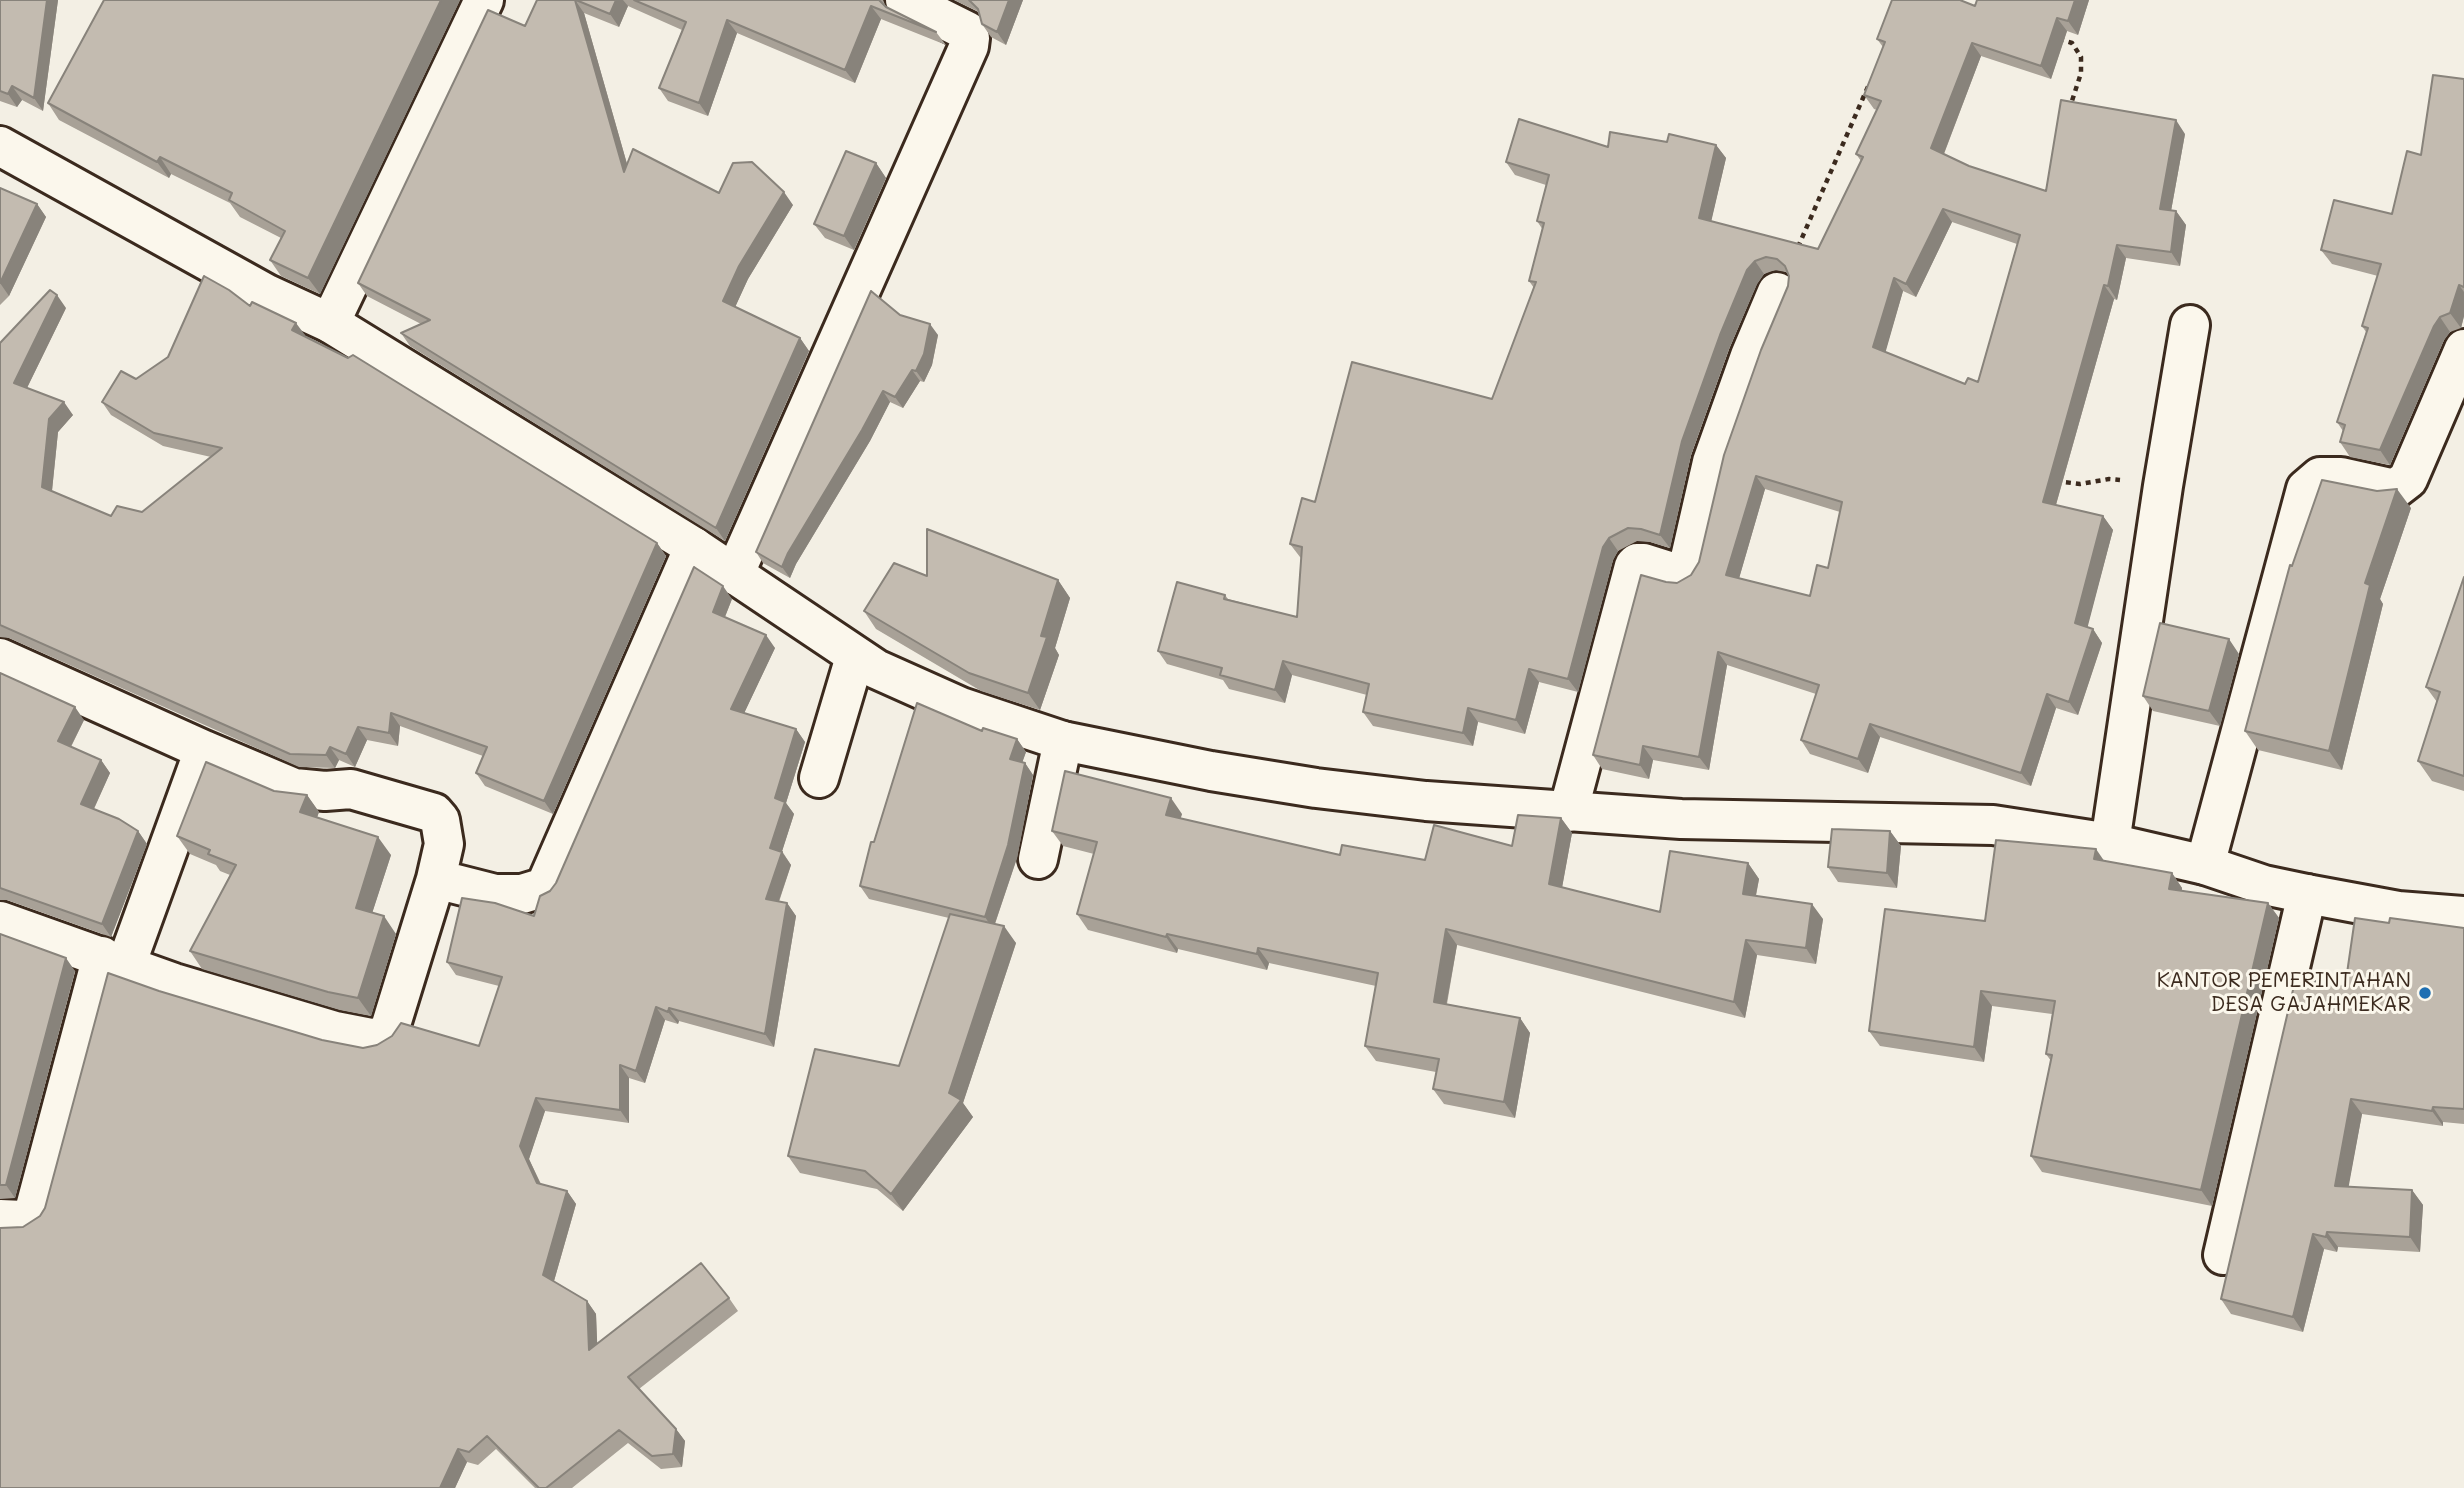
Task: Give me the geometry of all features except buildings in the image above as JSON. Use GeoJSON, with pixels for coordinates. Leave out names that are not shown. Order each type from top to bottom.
{"type":"FeatureCollection","features":[{"type":"Feature","properties":{"kind":"street"},"geometry":{"type":"LineString","coordinates":[[330,323],[484,0]]}},
{"type":"Feature","properties":{"kind":"street"},"geometry":{"type":"LineString","coordinates":[[734,575],[970,46],[967,31],[905,0]]}},
{"type":"Feature","properties":{"kind":"street"},"geometry":{"type":"LineString","coordinates":[[0,146],[267,293],[330,323],[694,547],[876,669],[961,707],[1063,741],[1212,771],[1316,788],[1426,801],[1681,819],[1993,825],[2110,843],[2205,865],[2264,886],[2398,911],[2464,916]]}},
{"type":"Feature","properties":{"kind":"street"},"geometry":{"type":"LineString","coordinates":[[1568,812],[1634,566],[1644,563],[1682,575],[1687,571],[1712,462],[1750,356],[1777,292]]}},
{"type":"Feature","properties":{"kind":"street"},"geometry":{"type":"LineString","coordinates":[[2110,843],[2163,486],[2190,325]]}},
{"type":"Feature","properties":{"kind":"street"},"geometry":{"type":"LineString","coordinates":[[2205,865],[2306,489],[2320,477],[2341,477],[2395,489],[2408,479],[2464,349]]}},
{"type":"Feature","properties":{"kind":"street"},"geometry":{"type":"LineString","coordinates":[[436,879],[495,894],[522,894],[545,887],[694,547]]}},
{"type":"Feature","properties":{"kind":"street"},"geometry":{"type":"LineString","coordinates":[[819,778],[855,657]]}},
{"type":"Feature","properties":{"kind":"street"},"geometry":{"type":"LineString","coordinates":[[0,658],[294,788],[325,791],[351,789],[434,813],[440,820],[444,844],[436,879],[389,1031],[376,1039],[335,1031],[174,983],[0,921]]}},
{"type":"Feature","properties":{"kind":"street"},"geometry":{"type":"LineString","coordinates":[[1038,859],[1063,741]]}},
{"type":"Feature","properties":{"kind":"street"},"geometry":{"type":"LineString","coordinates":[[0,1219],[23,1220],[33,1215],[114,960],[204,750]]}},
{"type":"Feature","properties":{"kind":"street"},"geometry":{"type":"LineString","coordinates":[[2223,1255],[2307,894]]}},
{"type":"Feature","properties":{"kind":"path"},"geometry":{"type":"LineString","coordinates":[[2049,35],[2072,43],[2081,57],[2081,73],[2068,112]]}},
{"type":"Feature","properties":{"kind":"path"},"geometry":{"type":"LineString","coordinates":[[1777,292],[1867,86],[1875,75]]}},
{"type":"Feature","properties":{"kind":"path"},"geometry":{"type":"LineString","coordinates":[[2050,480],[2080,484],[2109,479],[2163,486]]}},
{"type":"Feature","properties":{"kind":"place","name":"KANTOR PEMERINTAHAN DESA GAJAHMEKAR"},"geometry":{"type":"Point","coordinates":[2425,993]}}]}
